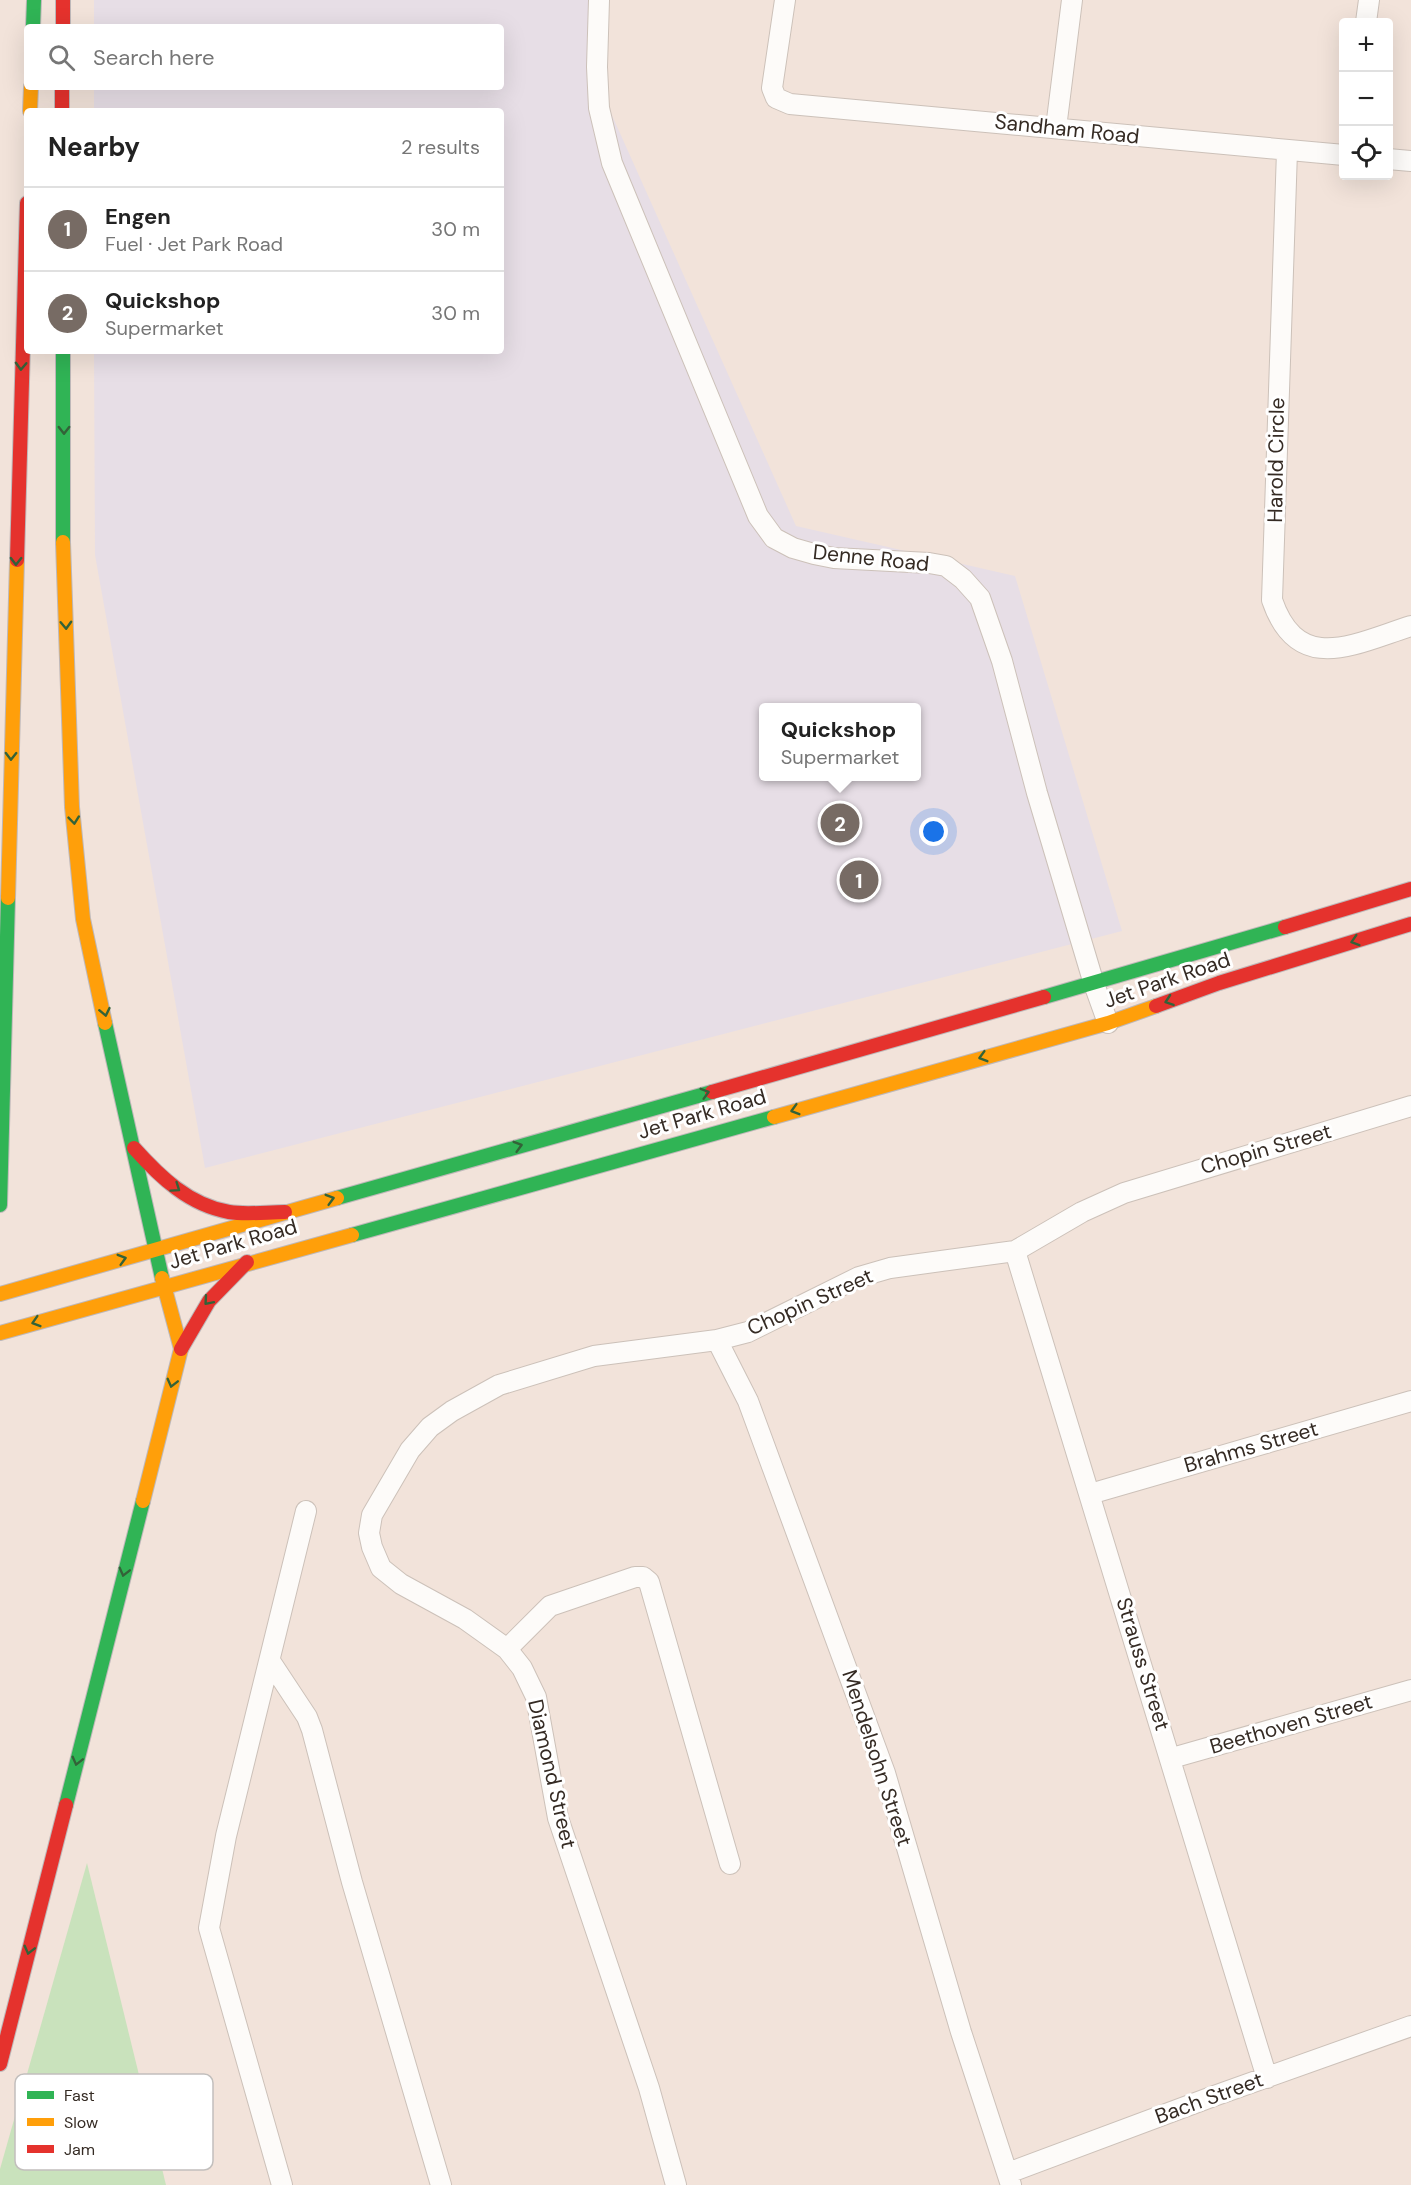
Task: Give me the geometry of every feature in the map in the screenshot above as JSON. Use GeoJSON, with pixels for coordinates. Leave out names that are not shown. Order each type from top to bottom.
{"type":"FeatureCollection","features":[{"type":"Feature","properties":{"kind":"main road"},"geometry":{"type":"LineString","coordinates":[[33,24],[34,0]]}},
{"type":"Feature","properties":{"kind":"main road"},"geometry":{"type":"LineString","coordinates":[[63,0],[63,24]]}},
{"type":"Feature","properties":{"kind":"main road"},"geometry":{"type":"LineString","coordinates":[[30,108],[31,90]]}},
{"type":"Feature","properties":{"kind":"main road"},"geometry":{"type":"LineString","coordinates":[[62,90],[62,108]]}},
{"type":"Feature","properties":{"kind":"main road"},"geometry":{"type":"LineString","coordinates":[[0,1205],[24,314]]}},
{"type":"Feature","properties":{"kind":"main road"},"geometry":{"type":"LineString","coordinates":[[63,354],[63,543],[72,807],[83,919],[134,1148],[154,1250],[181,1349]]}},
{"type":"Feature","properties":{"kind":"main road","name":"Jet Park Road"},"geometry":{"type":"LineString","coordinates":[[0,1294],[1094,984],[1411,889]]}},
{"type":"Feature","properties":{"kind":"main road","name":"Jet Park Road"},"geometry":{"type":"LineString","coordinates":[[0,1333],[247,1262],[1108,1023],[1219,983],[1411,924]]}},
{"type":"Feature","properties":{"kind":"main road"},"geometry":{"type":"LineString","coordinates":[[134,1148],[165,1180],[190,1198],[228,1212],[285,1212]]}},
{"type":"Feature","properties":{"kind":"main road"},"geometry":{"type":"LineString","coordinates":[[0,2064],[181,1349],[192,1322],[206,1303],[247,1262]]}},
{"type":"Feature","properties":{"kind":"street","name":"Denne Road"},"geometry":{"type":"LineString","coordinates":[[599,0],[597,67],[599,108],[612,163],[758,516],[774,538],[793,548],[834,558],[946,566],[963,579],[980,598],[1002,661],[1027,757],[1094,984],[1108,1023]]}},
{"type":"Feature","properties":{"kind":"street","name":"Sandham Road"},"geometry":{"type":"LineString","coordinates":[[785,0],[772,88],[776,98],[790,104],[1287,152],[1339,155]]}},
{"type":"Feature","properties":{"kind":"street"},"geometry":{"type":"LineString","coordinates":[[1056,128],[1072,0]]}},
{"type":"Feature","properties":{"kind":"street"},"geometry":{"type":"LineString","coordinates":[[1367,18],[1369,0]]}},
{"type":"Feature","properties":{"kind":"street","name":"Harold Circle"},"geometry":{"type":"LineString","coordinates":[[1287,152],[1272,600],[1279,621],[1291,636],[1308,647],[1340,648],[1411,626]]}},
{"type":"Feature","properties":{"kind":"street"},"geometry":{"type":"LineString","coordinates":[[1393,159],[1411,161]]}},
{"type":"Feature","properties":{"kind":"street","name":"Chopin Street"},"geometry":{"type":"LineString","coordinates":[[369,1533],[372,1515],[410,1450],[430,1427],[475,1397],[499,1385],[594,1356],[717,1340],[748,1332],[873,1272],[938,1260],[1015,1251],[1082,1212],[1124,1193],[1411,1106]]}},
{"type":"Feature","properties":{"kind":"street","name":"Strauss Street"},"geometry":{"type":"LineString","coordinates":[[1015,1251],[1172,1758],[1267,2078]]}},
{"type":"Feature","properties":{"kind":"street","name":"Mendelsohn Street"},"geometry":{"type":"LineString","coordinates":[[717,1340],[748,1401],[885,1773],[961,2032],[1010,2179]]}},
{"type":"Feature","properties":{"kind":"street","name":"Brahms Street"},"geometry":{"type":"LineString","coordinates":[[1090,1494],[1411,1401]]}},
{"type":"Feature","properties":{"kind":"street"},"geometry":{"type":"LineString","coordinates":[[282,2185],[209,1928],[226,1836],[306,1511]]}},
{"type":"Feature","properties":{"kind":"street","name":"Diamond Street"},"geometry":{"type":"LineString","coordinates":[[369,1533],[375,1558],[392,1578],[465,1619],[507,1649],[522,1668],[536,1697],[558,1818],[649,2088],[676,2185]]}},
{"type":"Feature","properties":{"kind":"street"},"geometry":{"type":"LineString","coordinates":[[507,1649],[550,1606],[643,1576],[649,1582],[730,1864]]}},
{"type":"Feature","properties":{"kind":"street"},"geometry":{"type":"LineString","coordinates":[[270,1661],[307,1717],[312,1730],[352,1882],[441,2185]]}},
{"type":"Feature","properties":{"kind":"street","name":"Beethoven Street"},"geometry":{"type":"LineString","coordinates":[[1172,1758],[1411,1690]]}},
{"type":"Feature","properties":{"kind":"street","name":"Bach Street"},"geometry":{"type":"LineString","coordinates":[[1010,2179],[1267,2078],[1411,2026]]}},
{"type":"Feature","properties":{"kind":"shaded area"},"geometry":{"type":"Polygon","coordinates":[[[94,0],[590,0],[589,64],[796,526],[1015,576],[1122,931],[205,1168],[95,555],[94,354],[504,354],[504,108],[94,108],[94,90],[504,90],[504,24],[94,24],[94,0]]]}},
{"type":"Feature","properties":{"kind":"green space"},"geometry":{"type":"Polygon","coordinates":[[[87,1863],[139,2074],[27,2074],[87,1863]]]}},
{"type":"Feature","properties":{"kind":"green space"},"geometry":{"type":"Polygon","coordinates":[[[15,2116],[15,2170],[162,2170],[166,2185],[0,2185],[0,2169],[15,2116]]]}},
{"type":"Feature","properties":{"kind":"traffic: fast"},"geometry":{"type":"LineString","coordinates":[[33,24],[34,0]]}},
{"type":"Feature","properties":{"kind":"traffic: fast"},"geometry":{"type":"LineString","coordinates":[[63,354],[63,542]]}},
{"type":"Feature","properties":{"kind":"traffic: fast"},"geometry":{"type":"LineString","coordinates":[[0,1205],[8,898]]}},
{"type":"Feature","properties":{"kind":"traffic: fast"},"geometry":{"type":"LineString","coordinates":[[1044,997],[1285,927]]}},
{"type":"Feature","properties":{"kind":"traffic: fast"},"geometry":{"type":"LineString","coordinates":[[105,1023],[162,1278]]}},
{"type":"Feature","properties":{"kind":"traffic: fast"},"geometry":{"type":"LineString","coordinates":[[337,1198],[712,1092]]}},
{"type":"Feature","properties":{"kind":"traffic: fast"},"geometry":{"type":"LineString","coordinates":[[352,1235],[774,1117]]}},
{"type":"Feature","properties":{"kind":"traffic: fast"},"geometry":{"type":"LineString","coordinates":[[66,1805],[143,1501]]}},
{"type":"Feature","properties":{"kind":"traffic: slow"},"geometry":{"type":"LineString","coordinates":[[30,108],[31,90]]}},
{"type":"Feature","properties":{"kind":"traffic: slow"},"geometry":{"type":"LineString","coordinates":[[63,542],[72,807],[83,919],[105,1023]]}},
{"type":"Feature","properties":{"kind":"traffic: slow"},"geometry":{"type":"LineString","coordinates":[[8,898],[17,560]]}},
{"type":"Feature","properties":{"kind":"traffic: slow"},"geometry":{"type":"LineString","coordinates":[[774,1117],[1108,1023],[1156,1006]]}},
{"type":"Feature","properties":{"kind":"traffic: slow"},"geometry":{"type":"LineString","coordinates":[[0,1294],[337,1198]]}},
{"type":"Feature","properties":{"kind":"traffic: slow"},"geometry":{"type":"LineString","coordinates":[[0,1333],[352,1235]]}},
{"type":"Feature","properties":{"kind":"traffic: slow"},"geometry":{"type":"LineString","coordinates":[[143,1501],[181,1349],[162,1278]]}},
{"type":"Feature","properties":{"kind":"traffic: jam"},"geometry":{"type":"LineString","coordinates":[[63,0],[63,24]]}},
{"type":"Feature","properties":{"kind":"traffic: jam"},"geometry":{"type":"LineString","coordinates":[[62,90],[62,108]]}},
{"type":"Feature","properties":{"kind":"traffic: jam"},"geometry":{"type":"LineString","coordinates":[[17,560],[24,310]]}},
{"type":"Feature","properties":{"kind":"traffic: jam"},"geometry":{"type":"LineString","coordinates":[[1285,927],[1411,889]]}},
{"type":"Feature","properties":{"kind":"traffic: jam"},"geometry":{"type":"LineString","coordinates":[[1156,1006],[1219,983],[1411,924]]}},
{"type":"Feature","properties":{"kind":"traffic: jam"},"geometry":{"type":"LineString","coordinates":[[712,1092],[1044,997]]}},
{"type":"Feature","properties":{"kind":"traffic: jam"},"geometry":{"type":"LineString","coordinates":[[134,1148],[165,1179],[201,1203],[236,1213],[285,1212]]}},
{"type":"Feature","properties":{"kind":"traffic: jam"},"geometry":{"type":"LineString","coordinates":[[181,1349],[209,1301],[247,1262]]}},
{"type":"Feature","properties":{"kind":"traffic: jam"},"geometry":{"type":"LineString","coordinates":[[0,2064],[66,1805]]}},
{"type":"Feature","properties":{"kind":"place","name":"Quickshop"},"geometry":{"type":"Point","coordinates":[840,823]}},
{"type":"Feature","properties":{"kind":"place","name":"Engen"},"geometry":{"type":"Point","coordinates":[859,880]}}]}
